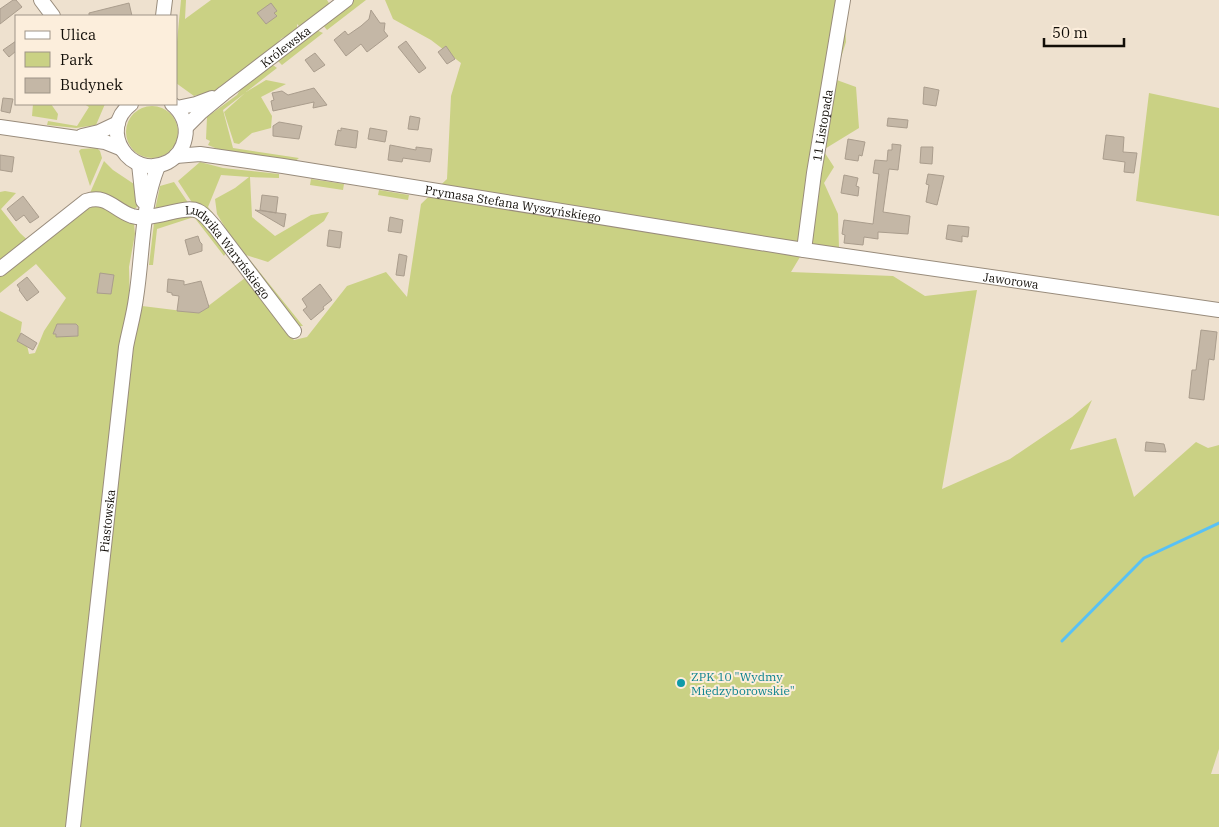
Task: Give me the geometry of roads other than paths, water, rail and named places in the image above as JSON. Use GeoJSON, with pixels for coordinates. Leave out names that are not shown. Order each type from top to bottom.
{"type":"FeatureCollection","features":[{"type":"Feature","properties":{"kind":"street"},"geometry":{"type":"LineString","coordinates":[[41,0],[52,15]]}},
{"type":"Feature","properties":{"kind":"street"},"geometry":{"type":"LineString","coordinates":[[163,15],[165,0]]}},
{"type":"Feature","properties":{"kind":"street","name":"Królewska"},"geometry":{"type":"LineString","coordinates":[[176,156],[184,143],[186,131],[201,112],[346,0]]}},
{"type":"Feature","properties":{"kind":"street","name":"11 Listopada"},"geometry":{"type":"LineString","coordinates":[[804,250],[814,173],[843,0]]}},
{"type":"Feature","properties":{"kind":"street","name":"Królewska"},"geometry":{"type":"LineString","coordinates":[[175,106],[196,104],[224,93]]}},
{"type":"Feature","properties":{"kind":"street"},"geometry":{"type":"LineString","coordinates":[[175,106],[182,116],[186,131]]}},
{"type":"Feature","properties":{"kind":"street"},"geometry":{"type":"LineString","coordinates":[[72,138],[99,132],[122,111]]}},
{"type":"Feature","properties":{"kind":"street"},"geometry":{"type":"LineString","coordinates":[[120,148],[117,135],[122,111]]}},
{"type":"Feature","properties":{"kind":"street"},"geometry":{"type":"LineString","coordinates":[[0,126],[105,142],[120,148],[127,156],[146,166],[158,166],[176,156]]}},
{"type":"Feature","properties":{"kind":"street","name":"Prymasa Stefana Wyszyńskiego"},"geometry":{"type":"LineString","coordinates":[[186,131],[203,149],[223,158]]}},
{"type":"Feature","properties":{"kind":"street","name":"Prymasa Stefana Wyszyńskiego"},"geometry":{"type":"LineString","coordinates":[[176,156],[200,154],[334,174],[804,250]]}},
{"type":"Feature","properties":{"kind":"street","name":"Piastowska"},"geometry":{"type":"LineString","coordinates":[[139,164],[144,217]]}},
{"type":"Feature","properties":{"kind":"street","name":"Piastowska"},"geometry":{"type":"LineString","coordinates":[[73,827],[126,347],[136,298],[144,217],[158,166]]}},
{"type":"Feature","properties":{"kind":"street"},"geometry":{"type":"LineString","coordinates":[[0,269],[86,201],[99,199],[133,216],[144,217]]}},
{"type":"Feature","properties":{"kind":"street","name":"Ludwika Waryńskiego"},"geometry":{"type":"LineString","coordinates":[[144,217],[160,216],[188,209],[200,212],[215,227],[294,331]]}},
{"type":"Feature","properties":{"kind":"street","name":"Jaworowa"},"geometry":{"type":"LineString","coordinates":[[804,250],[1219,310]]}},
{"type":"Feature","properties":{"kind":"waterway"},"geometry":{"type":"LineString","coordinates":[[1062,641],[1144,558],[1219,523]]}},
{"type":"Feature","properties":{"kind":"place","name":"ZPK 10 \"Wydmy Międzyborowskie\""},"geometry":{"type":"Point","coordinates":[681,683]}}]}
